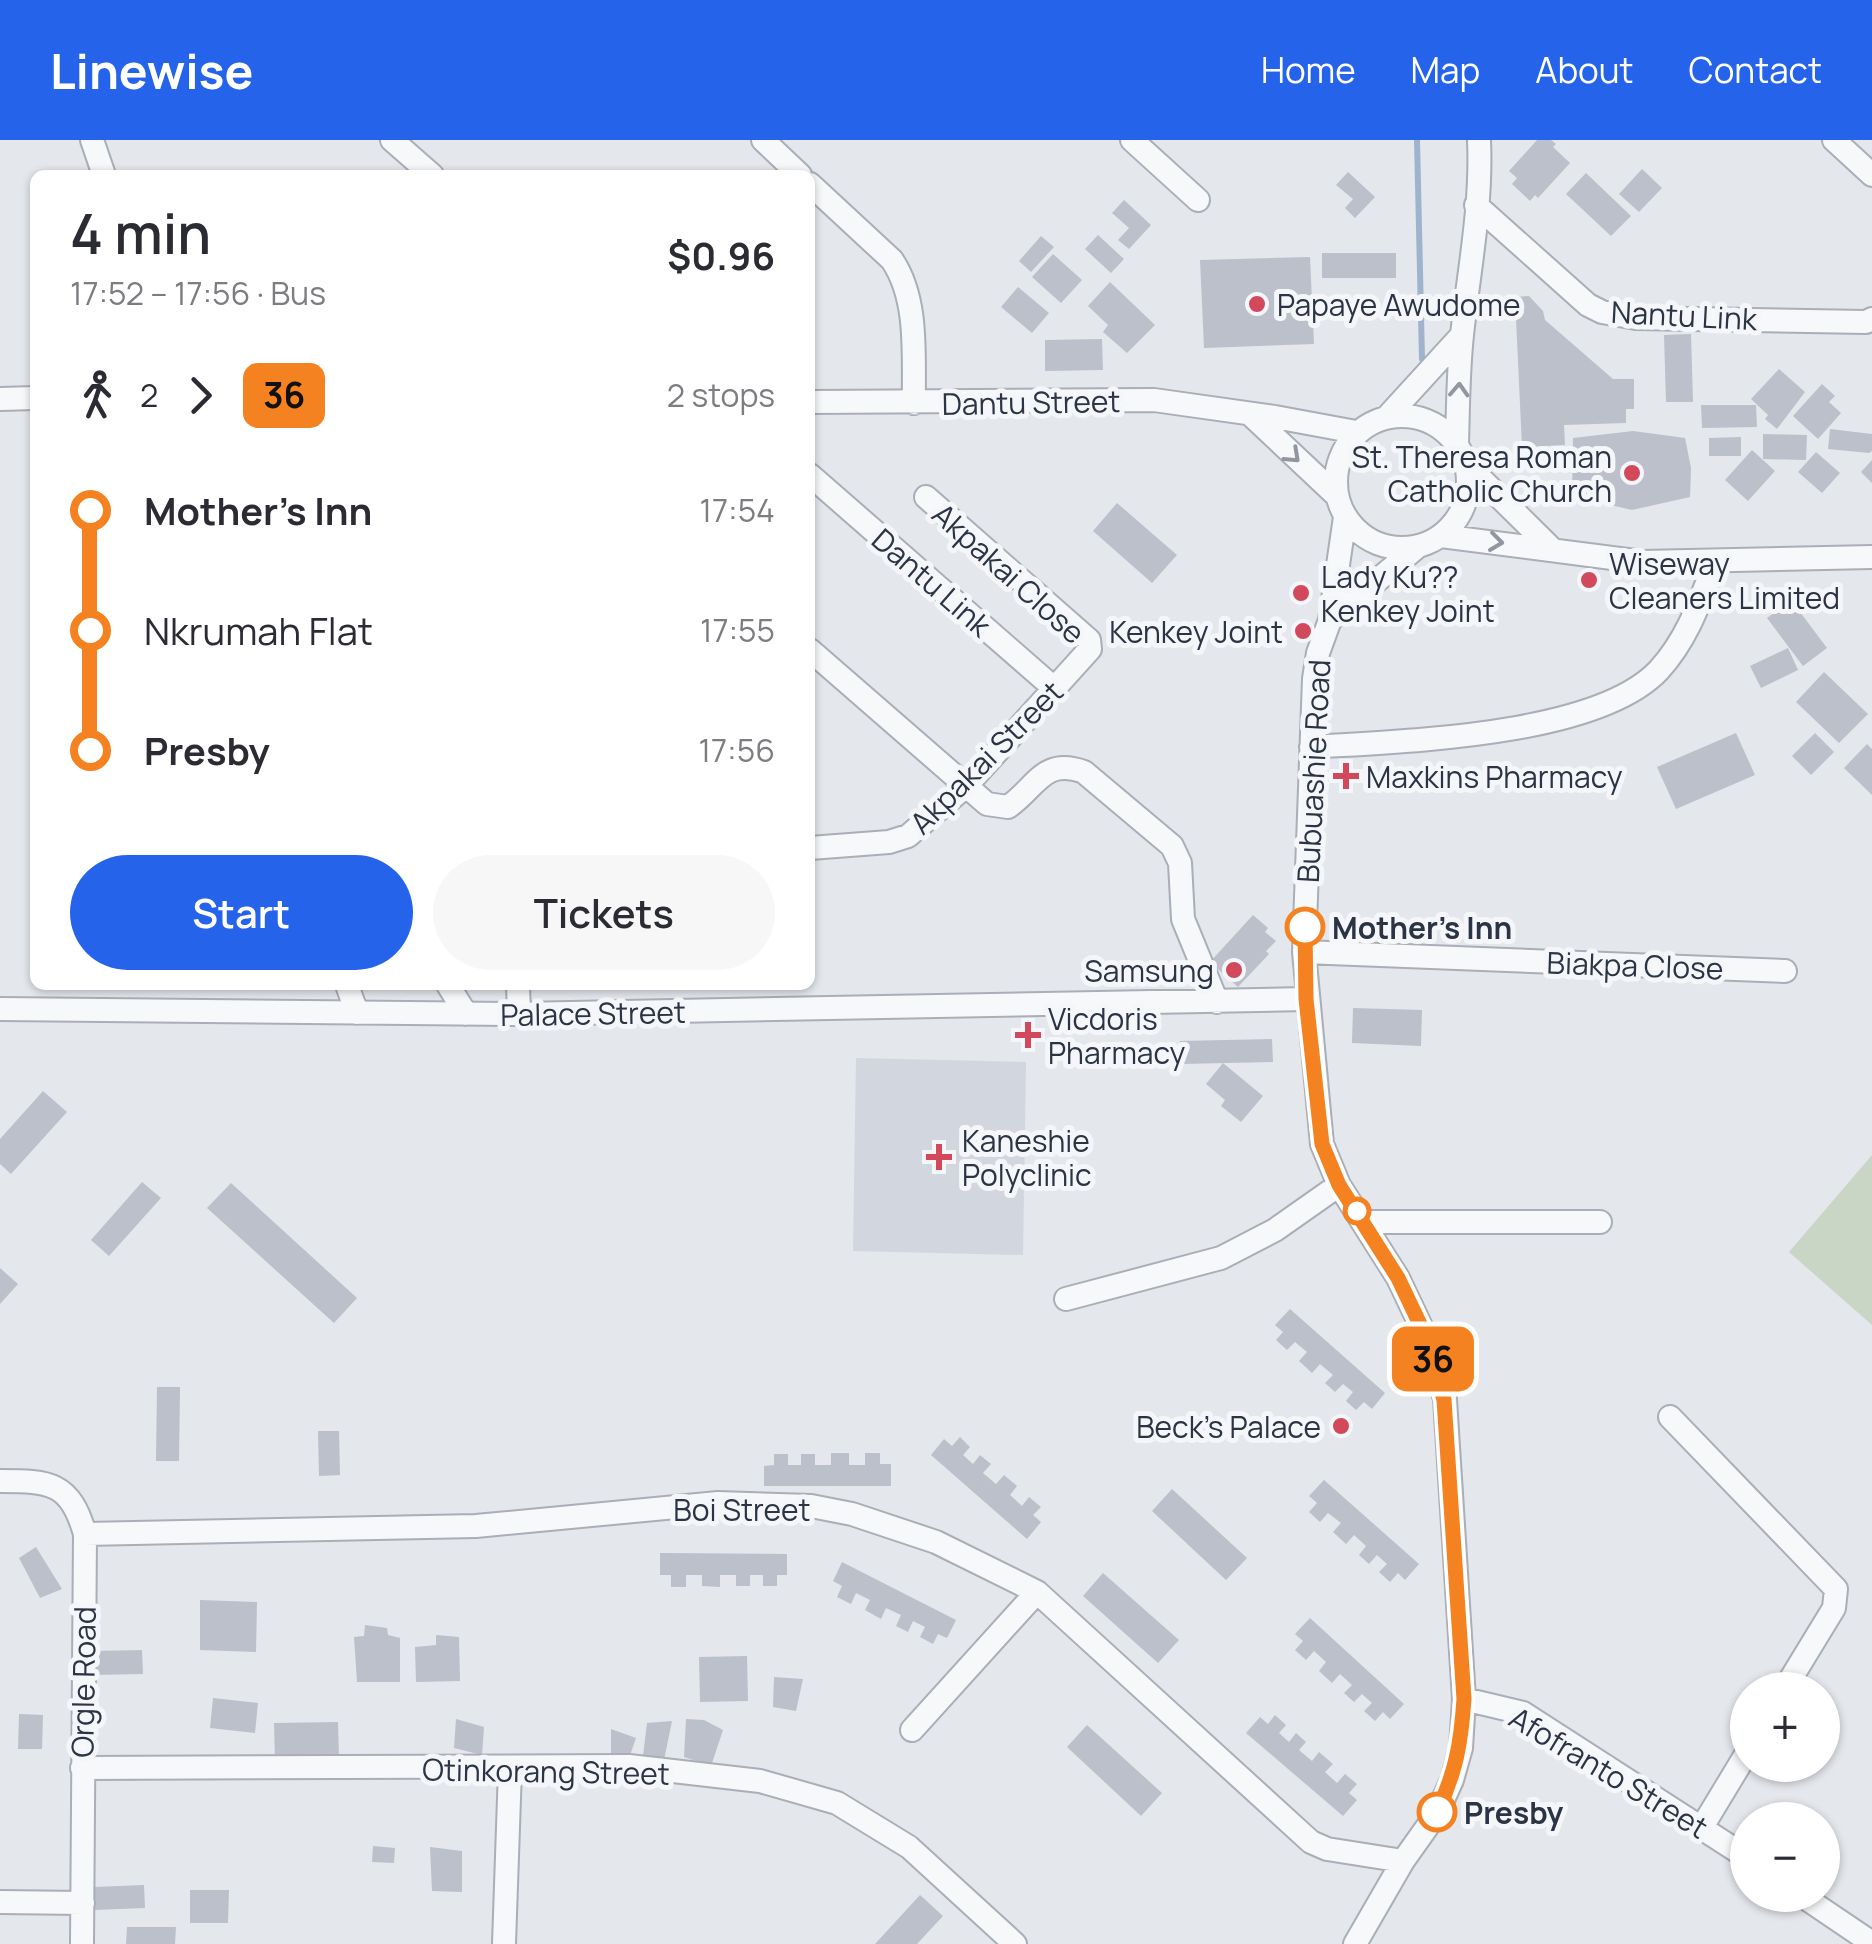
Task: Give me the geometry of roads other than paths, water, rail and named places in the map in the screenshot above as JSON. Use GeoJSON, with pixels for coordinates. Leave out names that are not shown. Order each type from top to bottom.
{"type":"FeatureCollection","features":[{"type":"Feature","properties":{"kind":"street"},"geometry":{"type":"LineString","coordinates":[[92,140],[102,170]]}},
{"type":"Feature","properties":{"kind":"street"},"geometry":{"type":"LineString","coordinates":[[392,140],[426,170]]}},
{"type":"Feature","properties":{"kind":"street"},"geometry":{"type":"LineString","coordinates":[[762,140],[795,170]]}},
{"type":"Feature","properties":{"kind":"street"},"geometry":{"type":"LineString","coordinates":[[1132,140],[1198,200]]}},
{"type":"Feature","properties":{"kind":"street"},"geometry":{"type":"LineString","coordinates":[[1251,415],[1341,506],[1358,533],[1376,544],[1416,547],[1441,536],[1456,522],[1465,504],[1468,484],[1462,455],[1462,334],[1481,190],[1479,140]]}},
{"type":"Feature","properties":{"kind":"street"},"geometry":{"type":"LineString","coordinates":[[1834,140],[1872,175]]}},
{"type":"Feature","properties":{"kind":"street"},"geometry":{"type":"LineString","coordinates":[[815,189],[902,274],[911,323],[914,403]]}},
{"type":"Feature","properties":{"kind":"street","name":"Nantu Link"},"geometry":{"type":"LineString","coordinates":[[1476,205],[1588,306],[1602,312],[1636,318],[1866,322],[1872,319]]}},
{"type":"Feature","properties":{"kind":"street"},"geometry":{"type":"LineString","coordinates":[[1341,506],[1336,472],[1342,450],[1356,432],[1388,416],[1462,334]]}},
{"type":"Feature","properties":{"kind":"street"},"geometry":{"type":"LineString","coordinates":[[0,400],[30,398]]}},
{"type":"Feature","properties":{"kind":"street","name":"Dantu Street"},"geometry":{"type":"LineString","coordinates":[[815,402],[1154,400],[1356,432]]}},
{"type":"Feature","properties":{"kind":"street"},"geometry":{"type":"LineString","coordinates":[[1388,416],[1427,420],[1444,430],[1462,455],[1550,548]]}},
{"type":"Feature","properties":{"kind":"street","name":"Dantu Link"},"geometry":{"type":"LineString","coordinates":[[815,479],[1055,689]]}},
{"type":"Feature","properties":{"kind":"street","name":"Akpakai Close"},"geometry":{"type":"LineString","coordinates":[[926,497],[1088,640],[1090,649]]}},
{"type":"Feature","properties":{"kind":"street","name":"Bubuashie Road"},"geometry":{"type":"LineString","coordinates":[[1341,506],[1330,620],[1314,678],[1304,952],[1306,999],[1322,1144],[1339,1185],[1398,1278],[1427,1339],[1444,1400],[1464,1699],[1461,1748],[1452,1780],[1437,1812],[1403,1861],[1355,1944]]}},
{"type":"Feature","properties":{"kind":"street"},"geometry":{"type":"LineString","coordinates":[[1441,536],[1642,562],[1872,557]]}},
{"type":"Feature","properties":{"kind":"street","name":"Bubuashie Road"},"geometry":{"type":"LineString","coordinates":[[1330,620],[1416,547]]}},
{"type":"Feature","properties":{"kind":"street"},"geometry":{"type":"LineString","coordinates":[[1311,748],[1445,738],[1598,708],[1639,686],[1666,660],[1690,628],[1715,562]]}},
{"type":"Feature","properties":{"kind":"street","name":"Akpakai Street"},"geometry":{"type":"LineString","coordinates":[[820,848],[900,840],[922,826],[966,786],[1090,649]]}},
{"type":"Feature","properties":{"kind":"street"},"geometry":{"type":"LineString","coordinates":[[815,654],[987,804],[1008,807],[1051,769],[1067,766],[1084,772],[1172,846],[1180,863],[1183,919],[1217,1002]]}},
{"type":"Feature","properties":{"kind":"street","name":"Biakpa Close"},"geometry":{"type":"LineString","coordinates":[[1304,952],[1785,972]]}},
{"type":"Feature","properties":{"kind":"street"},"geometry":{"type":"LineString","coordinates":[[349,990],[356,1013]]}},
{"type":"Feature","properties":{"kind":"street"},"geometry":{"type":"LineString","coordinates":[[451,990],[466,1014]]}},
{"type":"Feature","properties":{"kind":"street"},"geometry":{"type":"LineString","coordinates":[[518,990],[519,1014]]}},
{"type":"Feature","properties":{"kind":"street","name":"Palace Street"},"geometry":{"type":"LineString","coordinates":[[0,1009],[35,996],[356,1013],[466,1014],[1306,999]]}},
{"type":"Feature","properties":{"kind":"street"},"geometry":{"type":"LineString","coordinates":[[1066,1298],[1221,1258],[1275,1230],[1339,1185]]}},
{"type":"Feature","properties":{"kind":"street"},"geometry":{"type":"LineString","coordinates":[[1365,1222],[1600,1222]]}},
{"type":"Feature","properties":{"kind":"street"},"geometry":{"type":"LineString","coordinates":[[1670,1417],[1836,1589],[1834,1608],[1795,1672]]}},
{"type":"Feature","properties":{"kind":"street","name":"Orgle Road"},"geometry":{"type":"LineString","coordinates":[[0,1481],[36,1481],[64,1491],[78,1509],[85,1534],[82,1944]]}},
{"type":"Feature","properties":{"kind":"street","name":"Boi Street"},"geometry":{"type":"LineString","coordinates":[[85,1534],[476,1526],[718,1502],[811,1506],[852,1514],[936,1542],[1037,1592],[1311,1842],[1327,1849],[1403,1861]]}},
{"type":"Feature","properties":{"kind":"street"},"geometry":{"type":"LineString","coordinates":[[912,1730],[1037,1592]]}},
{"type":"Feature","properties":{"kind":"street","name":"Afofranto Street"},"geometry":{"type":"LineString","coordinates":[[1464,1699],[1523,1713],[1730,1845]]}},
{"type":"Feature","properties":{"kind":"street","name":"Otinkorang Street"},"geometry":{"type":"LineString","coordinates":[[82,1768],[629,1766],[760,1781],[837,1802],[909,1847],[1016,1944]]}},
{"type":"Feature","properties":{"kind":"street"},"geometry":{"type":"LineString","coordinates":[[504,1944],[510,1769]]}},
{"type":"Feature","properties":{"kind":"street"},"geometry":{"type":"LineString","coordinates":[[1702,1826],[1730,1780]]}},
{"type":"Feature","properties":{"kind":"street"},"geometry":{"type":"LineString","coordinates":[[0,1902],[83,1903]]}},
{"type":"Feature","properties":{"kind":"street"},"geometry":{"type":"LineString","coordinates":[[1826,1912],[1872,1944]]}},
{"type":"Feature","properties":{"kind":"waterway"},"geometry":{"type":"LineString","coordinates":[[1417,140],[1422,359]]}},
{"type":"Feature","properties":{"kind":"place","name":"Papaye Awudome"},"geometry":{"type":"Point","coordinates":[1257,304]}},
{"type":"Feature","properties":{"kind":"place","name":"St. Theresa Roman Catholic Church"},"geometry":{"type":"Point","coordinates":[1632,473]}},
{"type":"Feature","properties":{"kind":"place","name":"Wiseway Cleaners Limited"},"geometry":{"type":"Point","coordinates":[1589,580]}},
{"type":"Feature","properties":{"kind":"place","name":"Lady Ku?? Kenkey Joint"},"geometry":{"type":"Point","coordinates":[1301,593]}},
{"type":"Feature","properties":{"kind":"place","name":"Kenkey Joint"},"geometry":{"type":"Point","coordinates":[1303,631]}},
{"type":"Feature","properties":{"kind":"place","name":"Maxkins Pharmacy"},"geometry":{"type":"Point","coordinates":[1346,776]}},
{"type":"Feature","properties":{"kind":"place","name":"Mother's Inn"},"geometry":{"type":"Point","coordinates":[1305,927]}},
{"type":"Feature","properties":{"kind":"place","name":"Samsung"},"geometry":{"type":"Point","coordinates":[1234,970]}},
{"type":"Feature","properties":{"kind":"place","name":"Vicdoris Pharmacy"},"geometry":{"type":"Point","coordinates":[1028,1035]}},
{"type":"Feature","properties":{"kind":"place","name":"Kaneshie Polyclinic"},"geometry":{"type":"Point","coordinates":[939,1157]}},
{"type":"Feature","properties":{"kind":"place","name":"Beck's Palace"},"geometry":{"type":"Point","coordinates":[1341,1426]}},
{"type":"Feature","properties":{"kind":"place","name":"Presby"},"geometry":{"type":"Point","coordinates":[1437,1812]}}]}
